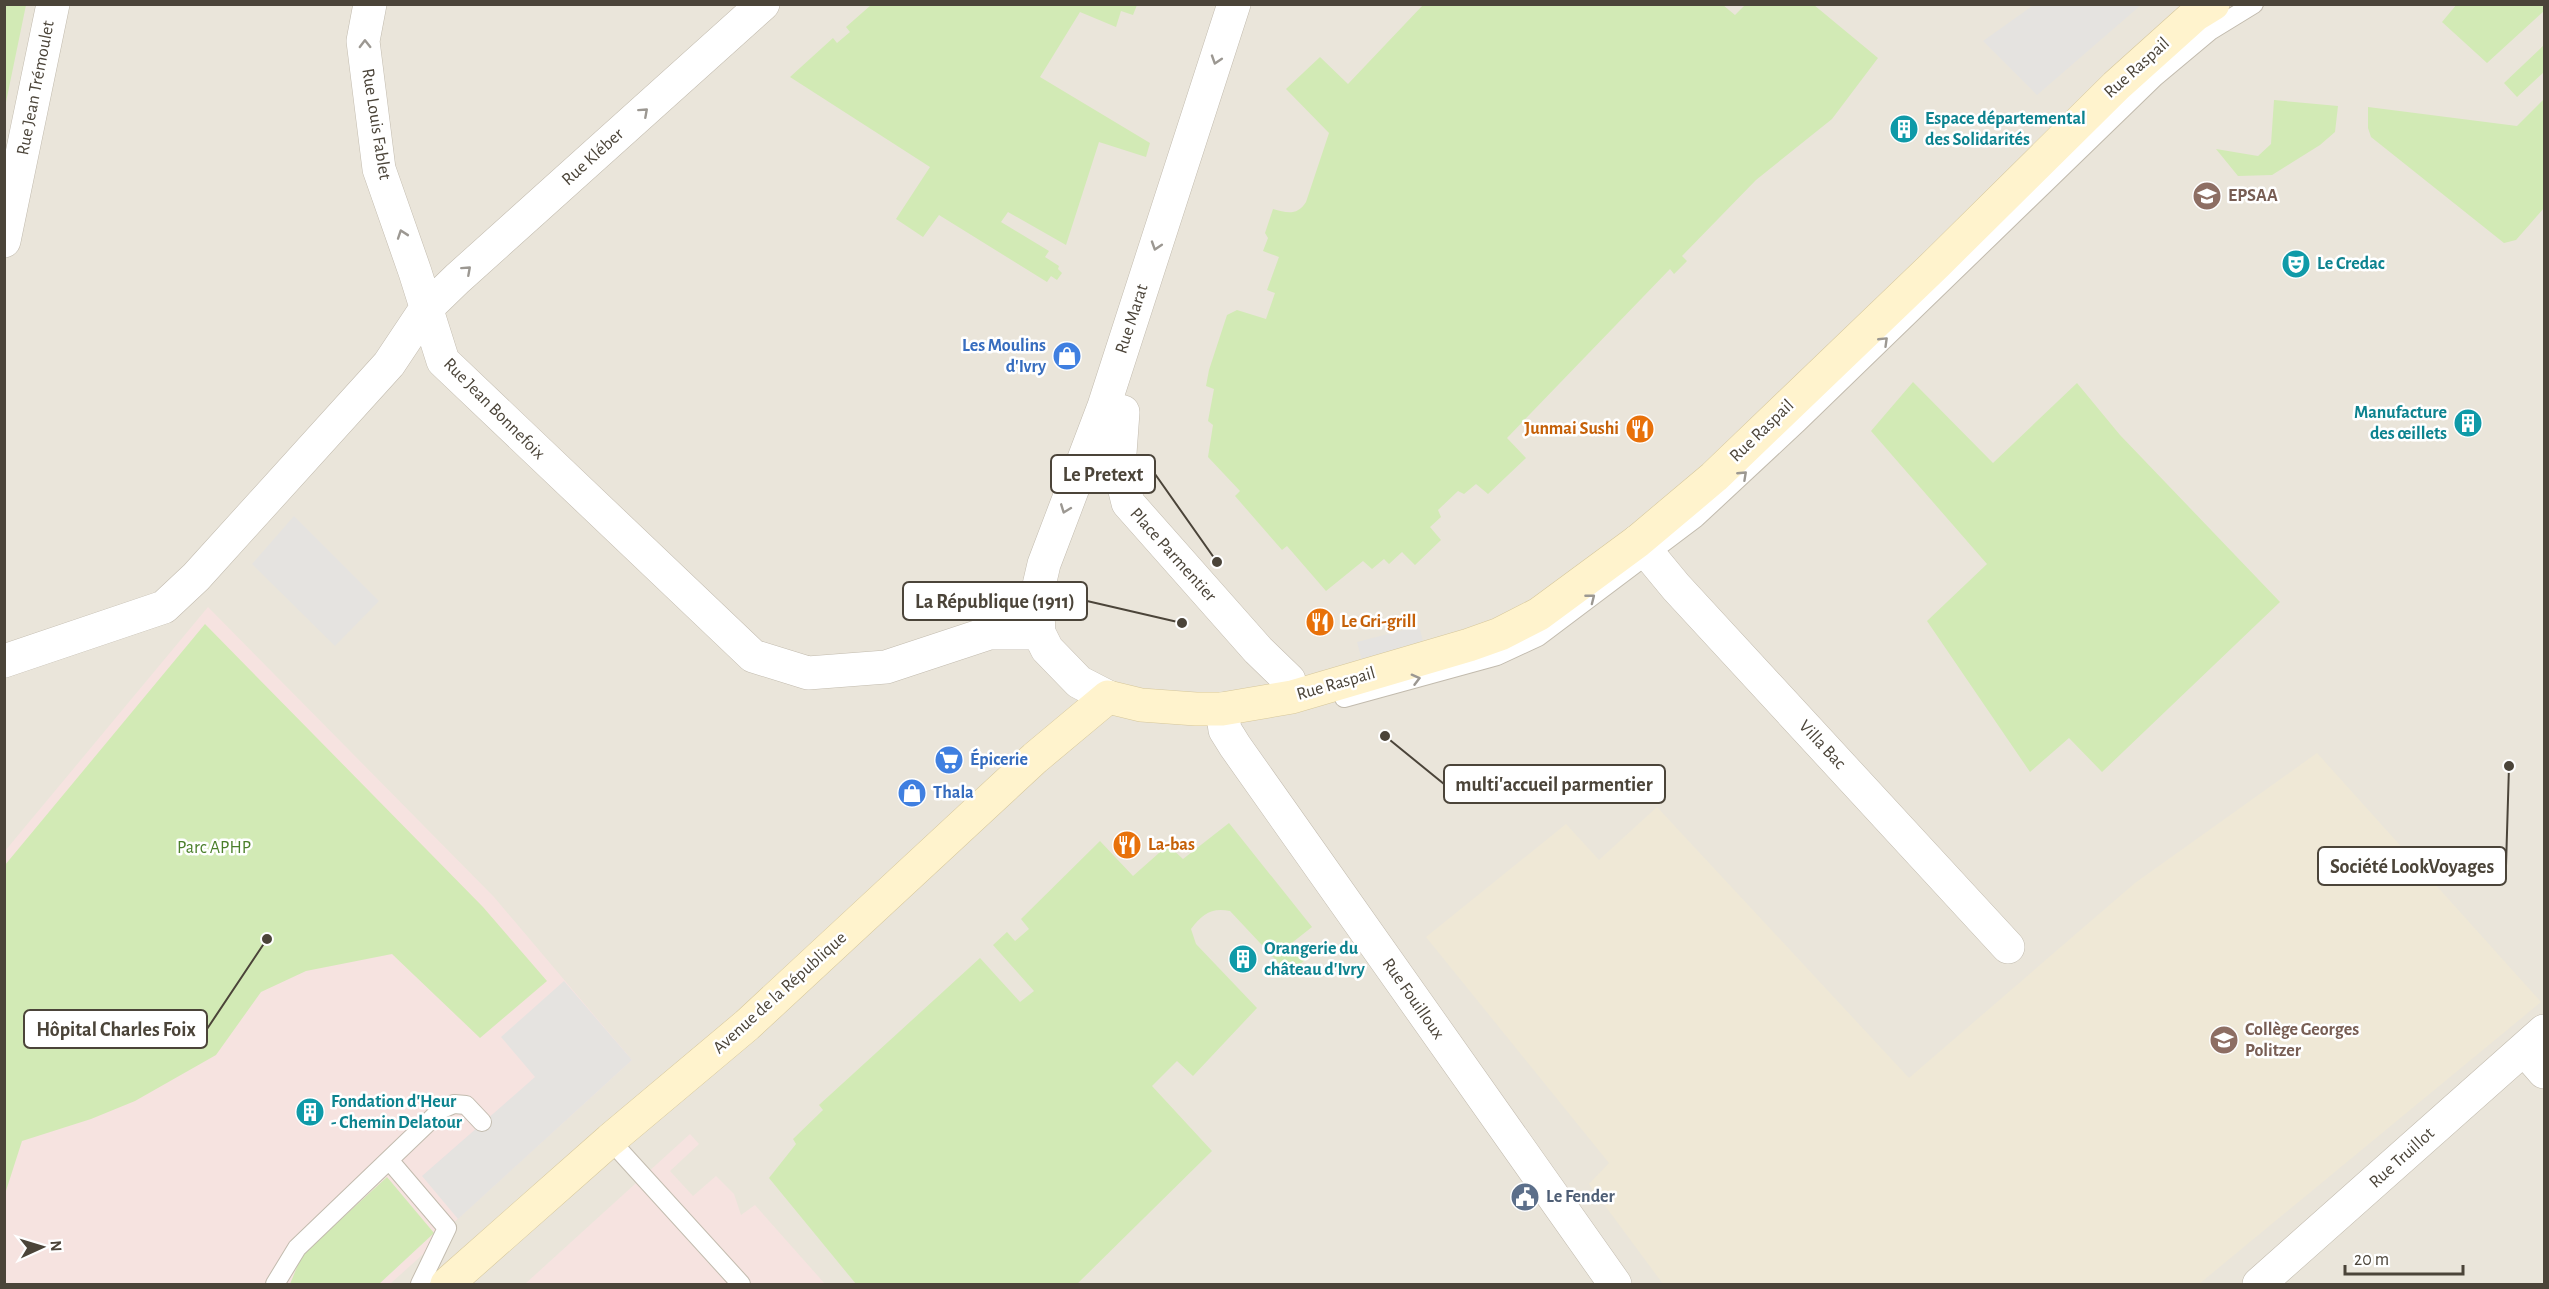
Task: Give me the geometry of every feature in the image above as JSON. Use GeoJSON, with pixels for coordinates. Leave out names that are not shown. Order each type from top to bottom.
{"type":"FeatureCollection","features":[{"type":"Feature","properties":{"kind":"street","name":"Rue Jean Trémoulet"},"geometry":{"type":"LineString","coordinates":[[4,242],[52,4]]}},
{"type":"Feature","properties":{"kind":"street","name":"Rue Louis Fablet"},"geometry":{"type":"LineString","coordinates":[[370,4],[363,41],[379,169],[415,272],[425,310]]}},
{"type":"Feature","properties":{"kind":"street","name":"Rue Kléber"},"geometry":{"type":"LineString","coordinates":[[425,310],[763,4]]}},
{"type":"Feature","properties":{"kind":"street","name":"Rue Marat"},"geometry":{"type":"LineString","coordinates":[[1039,633],[1036,594],[1044,564],[1104,406],[1234,4]]}},
{"type":"Feature","properties":{"kind":"street","name":"Rue Raspail"},"geometry":{"type":"LineString","coordinates":[[1108,697],[1141,705],[1222,709],[1295,687],[1500,634],[1539,614],[1643,547],[1936,264],[2116,86],[2195,15],[2213,4]]}},
{"type":"Feature","properties":{"kind":"street","name":"Rue Jean Bonnefoix"},"geometry":{"type":"LineString","coordinates":[[425,310],[442,362],[753,656],[808,673],[886,667],[989,633],[1039,633]]}},
{"type":"Feature","properties":{"kind":"street"},"geometry":{"type":"LineString","coordinates":[[4,661],[164,607],[196,577],[389,364],[425,310]]}},
{"type":"Feature","properties":{"kind":"street","name":"Place Parmentier"},"geometry":{"type":"LineString","coordinates":[[1114,410],[1123,412],[1119,467],[1128,503],[1258,650],[1295,687]]}},
{"type":"Feature","properties":{"kind":"street","name":"Villa Bac"},"geometry":{"type":"LineString","coordinates":[[1643,547],[1676,587],[2008,947]]}},
{"type":"Feature","properties":{"kind":"street"},"geometry":{"type":"LineString","coordinates":[[1039,633],[1047,649],[1079,682],[1108,697]]}},
{"type":"Feature","properties":{"kind":"street","name":"Avenue de la République"},"geometry":{"type":"LineString","coordinates":[[447,1284],[610,1140],[747,1024],[1035,758],[1108,697]]}},
{"type":"Feature","properties":{"kind":"street","name":"Rue Fouilloux"},"geometry":{"type":"LineString","coordinates":[[1222,709],[1226,730],[1234,746],[1616,1284]]}},
{"type":"Feature","properties":{"kind":"street","name":"Rue Truillot"},"geometry":{"type":"LineString","coordinates":[[2259,1284],[2538,1050]]}},
{"type":"Feature","properties":{"kind":"lane"},"geometry":{"type":"LineString","coordinates":[[1643,547],[1696,518],[1798,423],[2155,77],[2210,31],[2254,4]]}},
{"type":"Feature","properties":{"kind":"lane"},"geometry":{"type":"LineString","coordinates":[[275,1284],[297,1248],[435,1115],[449,1105],[465,1105],[482,1122]]}},
{"type":"Feature","properties":{"kind":"lane"},"geometry":{"type":"LineString","coordinates":[[610,1140],[741,1284]]}},
{"type":"Feature","properties":{"kind":"lane"},"geometry":{"type":"LineString","coordinates":[[389,1160],[428,1195],[447,1228],[420,1284]]}},
{"type":"Feature","properties":{"kind":"shaded area"},"geometry":{"type":"Polygon","coordinates":[[[2035,4],[2141,5],[2037,95],[1983,41],[2035,4]]]}},
{"type":"Feature","properties":{"kind":"shaded area"},"geometry":{"type":"Polygon","coordinates":[[[5,5],[2544,5],[2544,1284],[5,1284],[5,5]]]}},
{"type":"Feature","properties":{"kind":"shaded area"},"geometry":{"type":"Polygon","coordinates":[[[294,516],[379,601],[335,646],[252,564],[294,516]]]}},
{"type":"Feature","properties":{"kind":"shaded area"},"geometry":{"type":"Polygon","coordinates":[[[208,607],[494,897],[632,1060],[439,1236],[441,1238],[390,1284],[379,1284],[434,1233],[302,1255],[290,1284],[5,1284],[5,851],[208,607]]]}},
{"type":"Feature","properties":{"kind":"shaded area"},"geometry":{"type":"Polygon","coordinates":[[[1419,626],[1424,645],[1362,661],[1357,642],[1419,626]]]}},
{"type":"Feature","properties":{"kind":"shaded area","name":"Collège Georges Politzer"},"geometry":{"type":"Polygon","coordinates":[[[2317,753],[2541,1002],[2199,1284],[1663,1284],[1589,1184],[1609,1163],[1426,937],[1566,824],[1599,860],[1657,807],[1909,1078],[2135,883],[2317,753]]]}},
{"type":"Feature","properties":{"kind":"shaded area"},"geometry":{"type":"Polygon","coordinates":[[[564,981],[632,1060],[458,1219],[422,1176],[535,1077],[501,1037],[564,981]]]}},
{"type":"Feature","properties":{"kind":"shaded area"},"geometry":{"type":"Polygon","coordinates":[[[690,1134],[699,1144],[670,1171],[693,1196],[716,1176],[734,1194],[741,1215],[755,1205],[825,1284],[525,1284],[690,1134]]]}},
{"type":"Feature","properties":{"kind":"green space"},"geometry":{"type":"Polygon","coordinates":[[[2457,4],[2544,5],[2544,11],[2487,63],[2442,22],[2457,4]]]}},
{"type":"Feature","properties":{"kind":"green space"},"geometry":{"type":"Polygon","coordinates":[[[4,5],[26,5],[5,107],[4,5]]]}},
{"type":"Feature","properties":{"kind":"green space"},"geometry":{"type":"Polygon","coordinates":[[[871,5],[1137,5],[1133,15],[1121,11],[1116,27],[1080,12],[1040,77],[1150,143],[1146,157],[1099,142],[1066,245],[1008,212],[1001,222],[1049,251],[1045,257],[1059,266],[1058,269],[1062,273],[1057,280],[1051,276],[1047,282],[939,215],[923,237],[896,219],[930,167],[790,77],[833,38],[837,43],[850,32],[846,27],[871,5]]]}},
{"type":"Feature","properties":{"kind":"green space"},"geometry":{"type":"Polygon","coordinates":[[[1423,5],[1723,5],[1735,15],[1745,5],[1814,5],[1878,58],[1832,119],[1756,180],[1682,256],[1687,261],[1674,274],[1670,269],[1507,438],[1526,458],[1488,494],[1476,484],[1464,494],[1458,491],[1438,510],[1441,517],[1430,527],[1441,540],[1415,565],[1402,552],[1389,564],[1384,559],[1372,569],[1363,561],[1326,591],[1287,546],[1282,550],[1235,496],[1240,491],[1208,457],[1213,425],[1208,421],[1214,389],[1206,386],[1227,315],[1237,310],[1266,319],[1275,293],[1267,290],[1279,257],[1263,251],[1268,238],[1265,233],[1273,209],[1295,211],[1306,202],[1329,133],[1286,89],[1320,57],[1348,84],[1423,5]]]}},
{"type":"Feature","properties":{"kind":"green space"},"geometry":{"type":"Polygon","coordinates":[[[2544,45],[2544,72],[2517,97],[2504,83],[2544,45]]]}},
{"type":"Feature","properties":{"kind":"green space"},"geometry":{"type":"Polygon","coordinates":[[[2544,99],[2544,208],[2516,240],[2504,243],[2371,137],[2368,128],[2368,107],[2517,126],[2544,99]]]}},
{"type":"Feature","properties":{"kind":"green space"},"geometry":{"type":"Polygon","coordinates":[[[2274,100],[2338,106],[2335,132],[2320,145],[2272,175],[2238,176],[2216,149],[2258,156],[2271,144],[2274,100]]]}},
{"type":"Feature","properties":{"kind":"green space"},"geometry":{"type":"Polygon","coordinates":[[[1913,382],[1993,463],[2077,383],[2120,435],[2280,602],[2102,772],[2069,738],[2030,772],[1927,621],[1987,564],[1871,431],[1913,382]]]}},
{"type":"Feature","properties":{"kind":"green space","name":"Parc APHP"},"geometry":{"type":"Polygon","coordinates":[[[205,624],[483,907],[547,981],[480,1038],[392,954],[306,971],[261,992],[216,1055],[135,1101],[91,1119],[22,1141],[5,1194],[5,865],[205,624]]]}},
{"type":"Feature","properties":{"kind":"green space"},"geometry":{"type":"Polygon","coordinates":[[[1229,823],[1312,927],[1293,942],[1306,959],[1289,974],[1230,911],[1218,910],[1208,913],[1191,929],[1196,944],[1257,1008],[1193,1076],[1177,1061],[1152,1086],[1212,1151],[1077,1284],[856,1284],[769,1178],[796,1144],[793,1139],[823,1110],[819,1105],[980,958],[1020,1002],[1034,991],[993,945],[1007,932],[1015,941],[1029,929],[1021,919],[1100,841],[1133,876],[1168,845],[1183,859],[1229,823]]]}},
{"type":"Feature","properties":{"kind":"green space"},"geometry":{"type":"Polygon","coordinates":[[[387,1177],[434,1233],[379,1284],[290,1284],[302,1255],[387,1177]]]}},
{"type":"Feature","properties":{"kind":"place","name":"Espace départemental des Solidarités"},"geometry":{"type":"Point","coordinates":[1904,129]}},
{"type":"Feature","properties":{"kind":"place","name":"EPSAA"},"geometry":{"type":"Point","coordinates":[2207,196]}},
{"type":"Feature","properties":{"kind":"place","name":"Le Credac"},"geometry":{"type":"Point","coordinates":[2296,264]}},
{"type":"Feature","properties":{"kind":"place","name":"Les Moulins d'Ivry"},"geometry":{"type":"Point","coordinates":[1067,356]}},
{"type":"Feature","properties":{"kind":"place","name":"Manufacture des œillets"},"geometry":{"type":"Point","coordinates":[2468,423]}},
{"type":"Feature","properties":{"kind":"place","name":"Junmai Sushi"},"geometry":{"type":"Point","coordinates":[1640,429]}},
{"type":"Feature","properties":{"kind":"place","name":"Le Pretext"},"geometry":{"type":"Point","coordinates":[1217,562]}},
{"type":"Feature","properties":{"kind":"place","name":"Le Gri-grill"},"geometry":{"type":"Point","coordinates":[1320,622]}},
{"type":"Feature","properties":{"kind":"place","name":"La République (1911)"},"geometry":{"type":"Point","coordinates":[1182,623]}},
{"type":"Feature","properties":{"kind":"place","name":"multi'accueil parmentier"},"geometry":{"type":"Point","coordinates":[1385,736]}},
{"type":"Feature","properties":{"kind":"place","name":"Épicerie"},"geometry":{"type":"Point","coordinates":[949,760]}},
{"type":"Feature","properties":{"kind":"place","name":"Société LookVoyages"},"geometry":{"type":"Point","coordinates":[2509,766]}},
{"type":"Feature","properties":{"kind":"place","name":"Thala"},"geometry":{"type":"Point","coordinates":[912,793]}},
{"type":"Feature","properties":{"kind":"place","name":"La-bas"},"geometry":{"type":"Point","coordinates":[1127,845]}},
{"type":"Feature","properties":{"kind":"place","name":"Hôpital Charles Foix"},"geometry":{"type":"Point","coordinates":[267,939]}},
{"type":"Feature","properties":{"kind":"place","name":"Orangerie du château d'Ivry"},"geometry":{"type":"Point","coordinates":[1243,959]}},
{"type":"Feature","properties":{"kind":"place","name":"Collège Georges Politzer"},"geometry":{"type":"Point","coordinates":[2224,1040]}},
{"type":"Feature","properties":{"kind":"place","name":"Fondation d'Heur - Chemin Delatour"},"geometry":{"type":"Point","coordinates":[310,1112]}},
{"type":"Feature","properties":{"kind":"place","name":"Le Fender"},"geometry":{"type":"Point","coordinates":[1525,1197]}}]}
